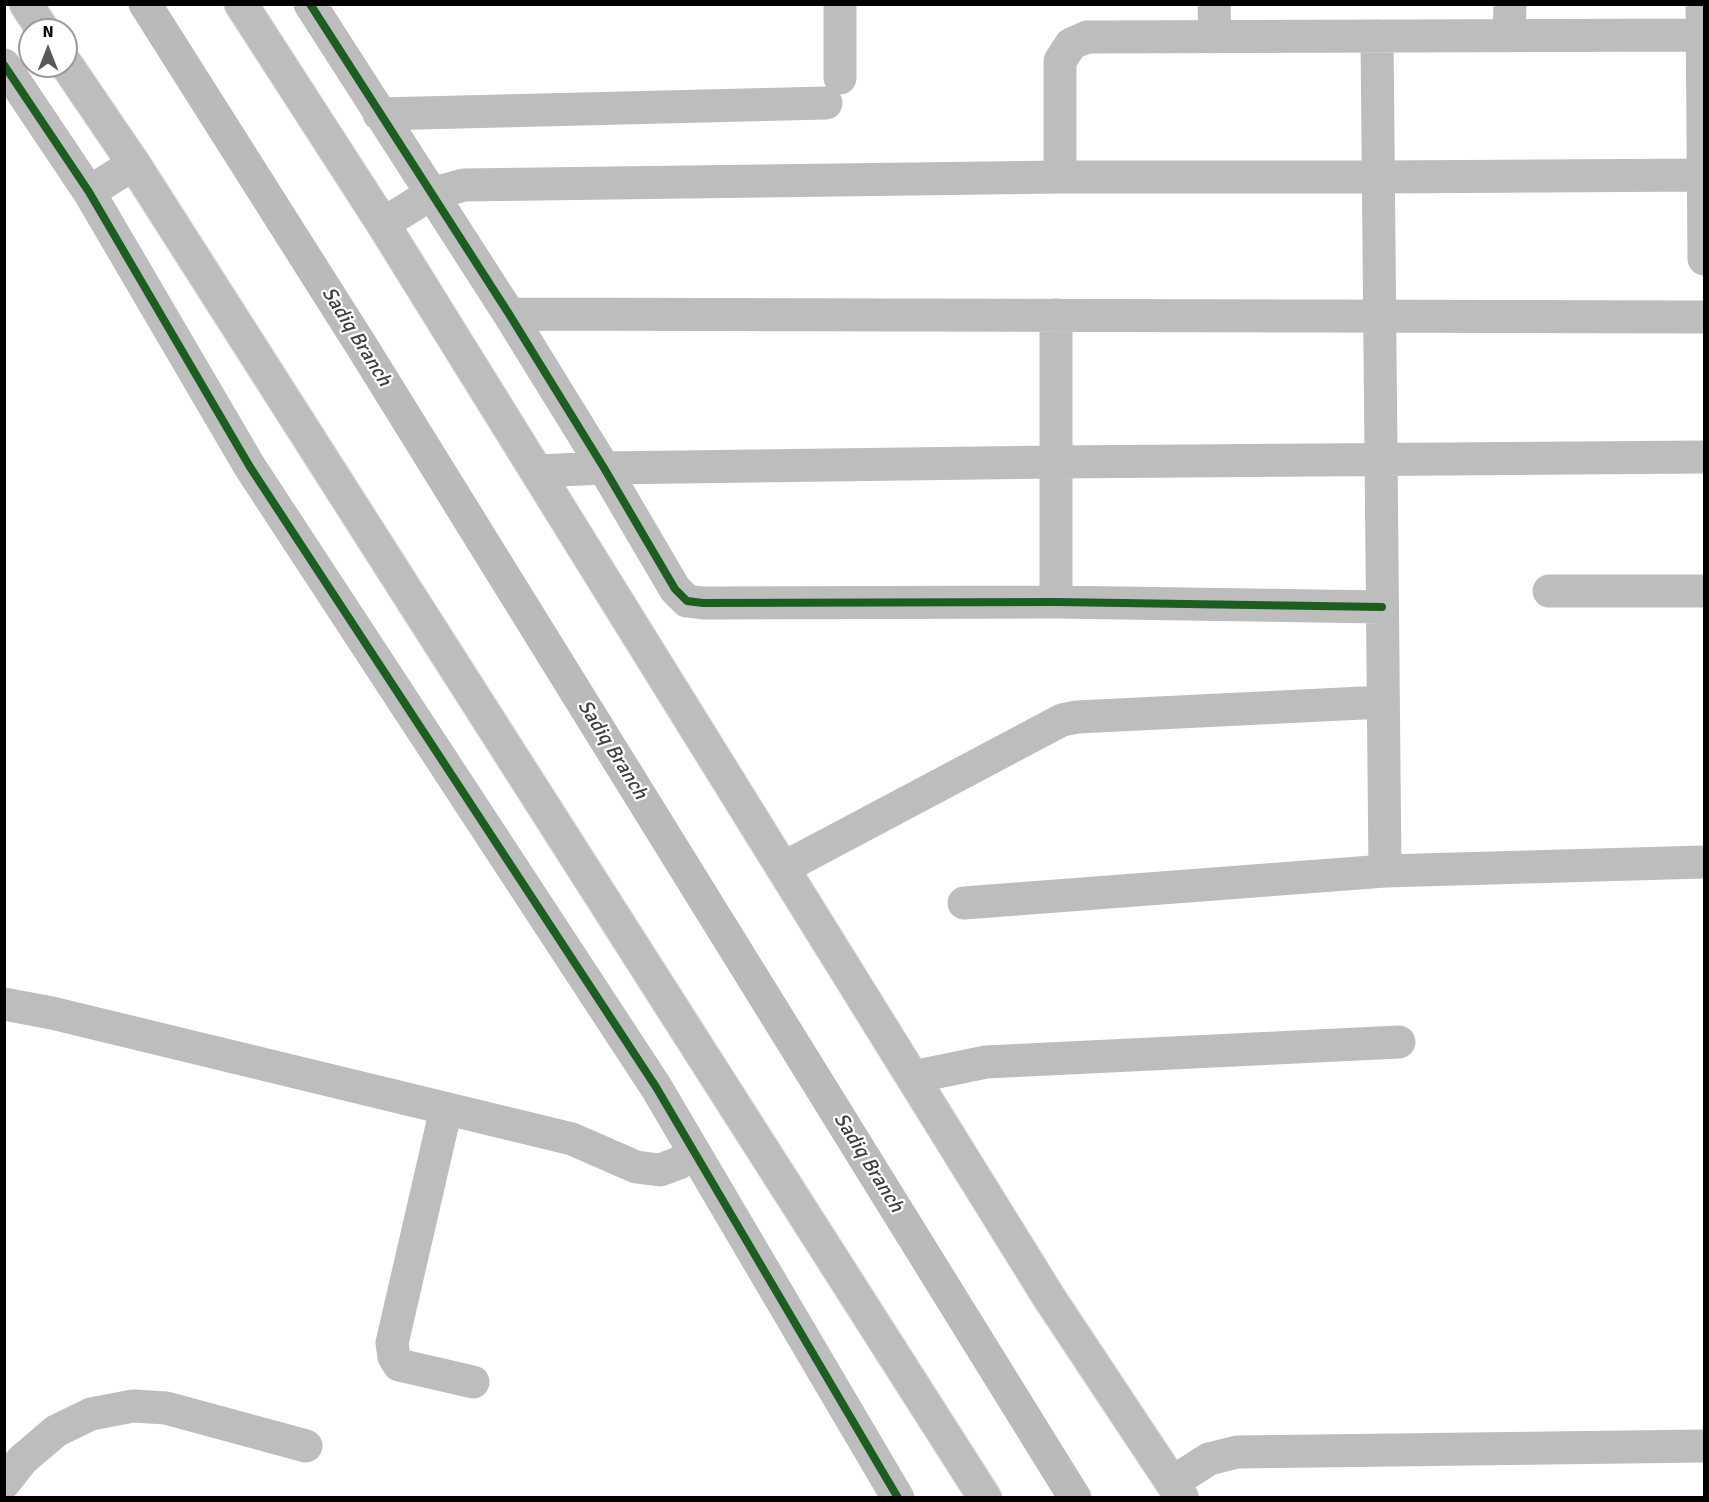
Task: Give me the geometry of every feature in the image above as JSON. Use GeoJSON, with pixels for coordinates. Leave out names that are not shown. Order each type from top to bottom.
{"type":"FeatureCollection","features":[{"type":"Feature","properties":{"kind":"street"},"geometry":{"type":"LineString","coordinates":[[26,4],[35,18]]}},
{"type":"Feature","properties":{"kind":"street"},"geometry":{"type":"LineString","coordinates":[[241,4],[383,224],[1050,1299],[1178,1490],[1209,1460],[1237,1452],[1704,1446]]}},
{"type":"Feature","properties":{"kind":"street"},"geometry":{"type":"LineString","coordinates":[[310,4],[509,314],[675,589],[687,602],[1056,602],[1382,607]]}},
{"type":"Feature","properties":{"kind":"street"},"geometry":{"type":"LineString","coordinates":[[379,114],[833,90],[840,4]]}},
{"type":"Feature","properties":{"kind":"street"},"geometry":{"type":"LineString","coordinates":[[1214,4],[1215,37]]}},
{"type":"Feature","properties":{"kind":"street"},"geometry":{"type":"LineString","coordinates":[[1060,177],[1060,61],[1071,44],[1087,37],[1377,36],[1509,20],[1703,25],[1704,259]]}},
{"type":"Feature","properties":{"kind":"street"},"geometry":{"type":"LineString","coordinates":[[1377,36],[1384,871]]}},
{"type":"Feature","properties":{"kind":"street"},"geometry":{"type":"LineString","coordinates":[[4,65],[89,192],[250,467],[650,1077],[898,1497]]}},
{"type":"Feature","properties":{"kind":"street"},"geometry":{"type":"LineString","coordinates":[[76,78],[134,164],[985,1497]]}},
{"type":"Feature","properties":{"kind":"street"},"geometry":{"type":"LineString","coordinates":[[89,192],[134,164]]}},
{"type":"Feature","properties":{"kind":"street"},"geometry":{"type":"LineString","coordinates":[[383,224],[430,194],[464,185],[1060,177],[1704,175]]}},
{"type":"Feature","properties":{"kind":"street"},"geometry":{"type":"LineString","coordinates":[[509,314],[1704,317]]}},
{"type":"Feature","properties":{"kind":"street"},"geometry":{"type":"LineString","coordinates":[[1056,315],[1056,602]]}},
{"type":"Feature","properties":{"kind":"street"},"geometry":{"type":"LineString","coordinates":[[537,471],[604,468],[1055,462],[1704,457]]}},
{"type":"Feature","properties":{"kind":"street"},"geometry":{"type":"LineString","coordinates":[[1549,591],[1704,591]]}},
{"type":"Feature","properties":{"kind":"street"},"geometry":{"type":"LineString","coordinates":[[783,868],[1062,720],[1077,717],[1383,702]]}},
{"type":"Feature","properties":{"kind":"street"},"geometry":{"type":"LineString","coordinates":[[964,903],[1384,871],[1704,862]]}},
{"type":"Feature","properties":{"kind":"street"},"geometry":{"type":"LineString","coordinates":[[4,1004],[64,1016],[572,1139],[636,1167],[660,1170],[679,1163],[693,1151]]}},
{"type":"Feature","properties":{"kind":"street"},"geometry":{"type":"LineString","coordinates":[[913,1077],[986,1062],[1399,1042]]}},
{"type":"Feature","properties":{"kind":"street"},"geometry":{"type":"LineString","coordinates":[[446,1108],[392,1343],[394,1357],[399,1365],[473,1382]]}},
{"type":"Feature","properties":{"kind":"street"},"geometry":{"type":"LineString","coordinates":[[4,1484],[22,1461],[56,1431],[91,1414],[133,1407],[166,1408],[306,1446]]}},
{"type":"Feature","properties":{"kind":"waterway","name":"Sadiq Branch"},"geometry":{"type":"LineString","coordinates":[[145,4],[366,353],[1075,1498]]}},
{"type":"Feature","properties":{"kind":"cycle path"},"geometry":{"type":"LineString","coordinates":[[310,4],[509,314],[675,589],[687,601],[703,603],[1056,602],[1382,607]]}},
{"type":"Feature","properties":{"kind":"cycle path"},"geometry":{"type":"LineString","coordinates":[[4,65],[89,192],[250,467],[656,1087],[898,1498]]}}]}
